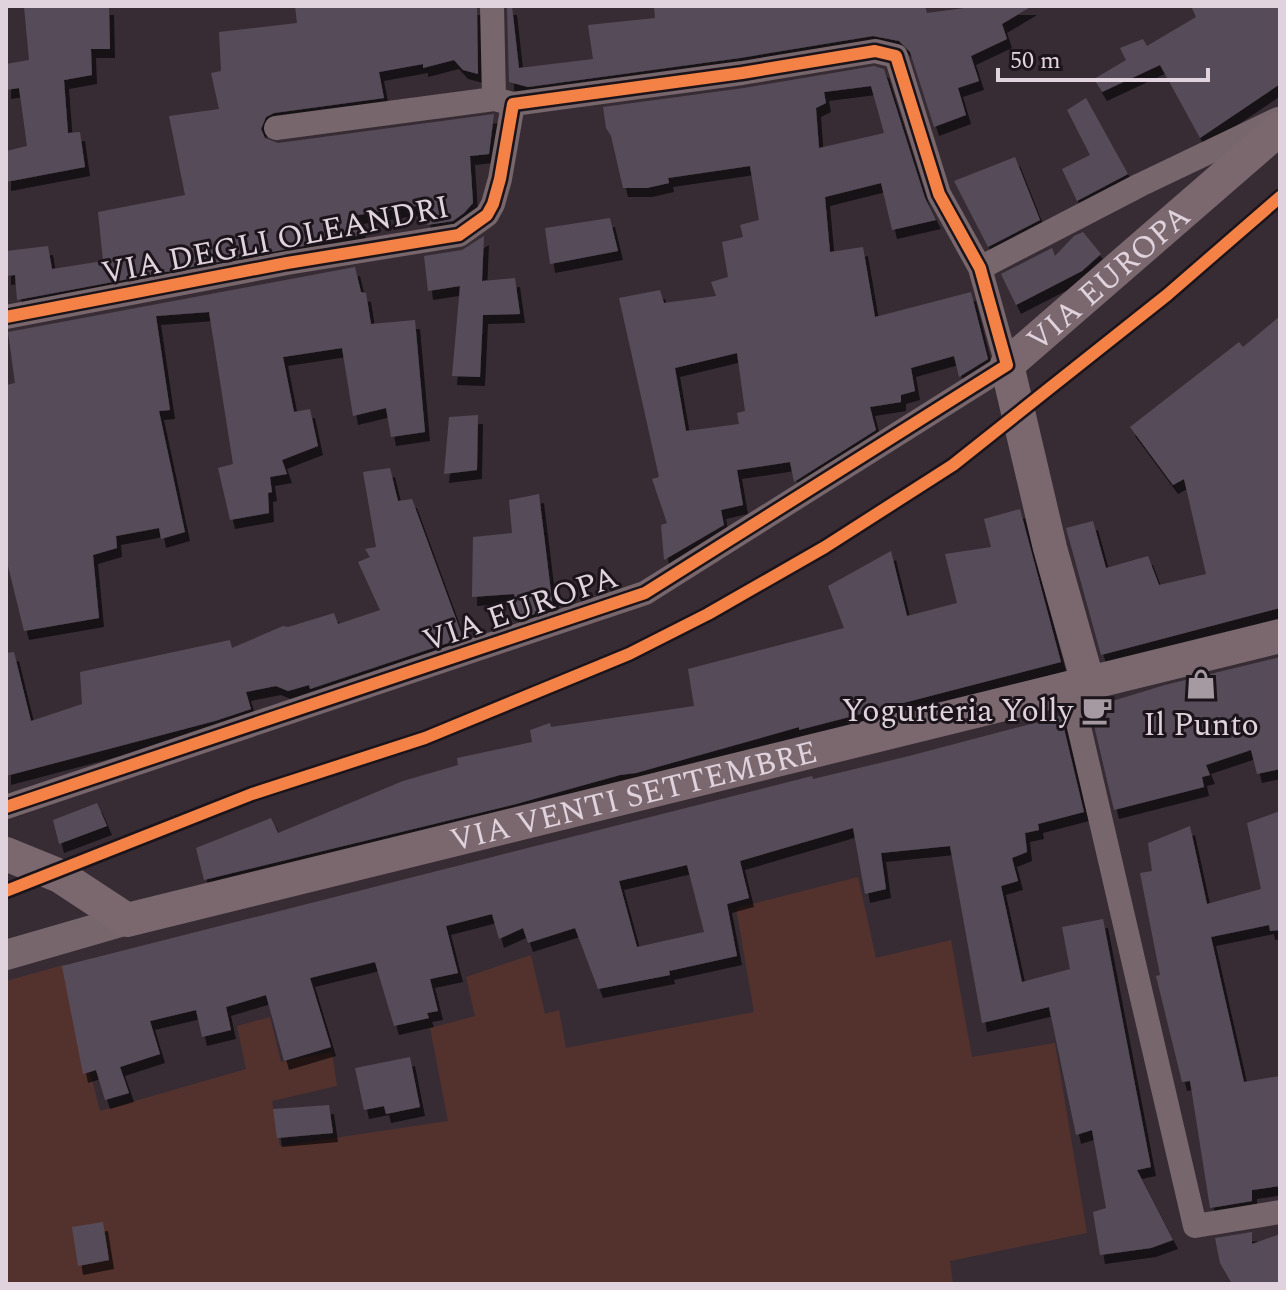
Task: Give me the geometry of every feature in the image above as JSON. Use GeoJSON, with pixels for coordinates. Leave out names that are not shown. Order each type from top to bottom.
{"type":"FeatureCollection","features":[{"type":"Feature","properties":{"kind":"main road","name":"VIA EUROPA"},"geometry":{"type":"LineString","coordinates":[[1007,365],[1280,128]]}},
{"type":"Feature","properties":{"kind":"main road"},"geometry":{"type":"LineString","coordinates":[[1007,365],[1079,686]]}},
{"type":"Feature","properties":{"kind":"main road","name":"VIA VENTI SETTEMBRE"},"geometry":{"type":"LineString","coordinates":[[127,920],[1280,636]]}},
{"type":"Feature","properties":{"kind":"main road"},"geometry":{"type":"LineString","coordinates":[[6,854],[60,876],[127,920]]}},
{"type":"Feature","properties":{"kind":"street","name":"VIA DEGLI OLEANDRI"},"geometry":{"type":"LineString","coordinates":[[6,317],[287,263],[459,235],[487,215],[500,179],[503,102],[492,6]]}},
{"type":"Feature","properties":{"kind":"street"},"geometry":{"type":"LineString","coordinates":[[276,128],[742,73],[875,51],[896,56],[939,194],[980,268],[1007,365]]}},
{"type":"Feature","properties":{"kind":"street"},"geometry":{"type":"LineString","coordinates":[[980,268],[1140,185],[1280,118]]}},
{"type":"Feature","properties":{"kind":"street","name":"VIA EUROPA"},"geometry":{"type":"LineString","coordinates":[[6,807],[645,593],[1007,365]]}},
{"type":"Feature","properties":{"kind":"street"},"geometry":{"type":"LineString","coordinates":[[1079,686],[1195,1226],[1280,1212]]}},
{"type":"Feature","properties":{"kind":"street"},"geometry":{"type":"LineString","coordinates":[[6,955],[127,920]]}},
{"type":"Feature","properties":{"kind":"shaded area"},"geometry":{"type":"Polygon","coordinates":[[[858,877],[876,958],[951,940],[972,1057],[1055,1043],[1087,1233],[950,1261],[953,1284],[6,1284],[6,981],[63,965],[100,1111],[246,1069],[237,1026],[270,1017],[281,1062],[332,1052],[337,1086],[272,1101],[280,1146],[448,1121],[430,1028],[475,1016],[466,977],[531,955],[545,1014],[559,1010],[566,1048],[754,1012],[736,908],[858,877]]]}},
{"type":"Feature","properties":{"kind":"building"},"geometry":{"type":"Polygon","coordinates":[[[24,6],[109,6],[110,49],[91,49],[92,75],[64,80],[68,133],[80,132],[85,167],[6,182],[6,151],[27,146],[19,88],[6,90],[6,64],[29,60],[24,6]]]}},
{"type":"Feature","properties":{"kind":"building"},"geometry":{"type":"Polygon","coordinates":[[[295,6],[477,6],[478,74],[463,70],[454,60],[423,68],[423,64],[379,72],[384,98],[274,113],[266,117],[261,129],[265,138],[278,143],[494,114],[489,154],[470,156],[473,203],[464,213],[453,221],[427,225],[423,205],[358,215],[362,235],[17,300],[15,275],[6,276],[6,251],[48,246],[52,269],[103,261],[98,212],[185,195],[169,116],[219,109],[211,73],[221,71],[219,32],[297,23],[295,6]]]}},
{"type":"Feature","properties":{"kind":"building"},"geometry":{"type":"Polygon","coordinates":[[[507,6],[512,6],[519,68],[593,59],[588,25],[655,18],[654,6],[925,6],[927,13],[979,6],[1032,6],[1002,24],[1007,39],[971,56],[979,81],[958,88],[966,115],[934,127],[910,52],[899,41],[873,36],[528,87],[509,82],[507,6]]]}},
{"type":"Feature","properties":{"kind":"building"},"geometry":{"type":"Polygon","coordinates":[[[1191,6],[1280,6],[1280,84],[1200,138],[1160,65],[1102,92],[1094,79],[1126,60],[1120,48],[1143,39],[1147,46],[1196,17],[1191,6]]]}},
{"type":"Feature","properties":{"kind":"building"},"geometry":{"type":"Polygon","coordinates":[[[874,66],[884,69],[925,198],[936,220],[892,230],[881,183],[825,197],[830,252],[863,247],[875,317],[971,292],[988,359],[959,377],[954,356],[911,368],[915,391],[901,395],[901,402],[870,407],[876,430],[794,482],[790,462],[737,470],[743,505],[721,510],[724,525],[664,560],[661,525],[667,523],[652,479],[659,477],[619,298],[660,290],[664,303],[716,296],[711,282],[728,277],[722,242],[743,237],[740,225],[759,220],[750,166],[668,178],[669,183],[647,188],[623,188],[603,107],[874,66]],[[871,86],[824,92],[826,103],[816,108],[819,148],[884,133],[871,86]],[[737,353],[675,368],[686,431],[739,424],[737,413],[745,411],[737,353]]]}},
{"type":"Feature","properties":{"kind":"building"},"geometry":{"type":"Polygon","coordinates":[[[1086,98],[1128,174],[1077,201],[1062,169],[1090,155],[1067,110],[1086,98]]]}},
{"type":"Feature","properties":{"kind":"building"},"geometry":{"type":"Polygon","coordinates":[[[1015,157],[1040,220],[988,247],[954,181],[1015,157]]]}},
{"type":"Feature","properties":{"kind":"building"},"geometry":{"type":"Polygon","coordinates":[[[610,218],[618,251],[550,264],[545,228],[610,218]]]}},
{"type":"Feature","properties":{"kind":"building"},"geometry":{"type":"Polygon","coordinates":[[[1083,232],[1101,254],[1082,271],[1016,305],[1001,274],[1052,248],[1055,256],[1074,236],[1083,232]]]}},
{"type":"Feature","properties":{"kind":"building"},"geometry":{"type":"Polygon","coordinates":[[[484,236],[482,281],[515,278],[520,314],[483,315],[480,377],[452,376],[460,286],[428,291],[424,256],[462,250],[484,236]]]}},
{"type":"Feature","properties":{"kind":"building"},"geometry":{"type":"Polygon","coordinates":[[[355,267],[361,292],[366,293],[371,324],[415,320],[425,432],[391,437],[386,408],[353,416],[342,348],[283,357],[294,412],[310,409],[318,446],[282,460],[287,474],[270,477],[272,492],[268,493],[269,513],[230,520],[218,468],[233,464],[209,312],[156,316],[170,410],[159,411],[185,532],[161,539],[159,528],[116,536],[117,548],[93,555],[99,618],[24,631],[6,558],[6,385],[15,383],[8,332],[355,267]]]}},
{"type":"Feature","properties":{"kind":"building"},"geometry":{"type":"Polygon","coordinates":[[[1280,316],[1280,608],[1101,655],[1066,528],[1093,521],[1106,568],[1148,556],[1159,585],[1206,574],[1184,479],[1173,485],[1130,427],[1239,342],[1243,347],[1280,316]]]}},
{"type":"Feature","properties":{"kind":"building"},"geometry":{"type":"Polygon","coordinates":[[[478,415],[477,470],[444,474],[449,417],[478,415]]]}},
{"type":"Feature","properties":{"kind":"building"},"geometry":{"type":"Polygon","coordinates":[[[390,468],[398,501],[412,499],[463,638],[310,689],[309,685],[288,691],[276,686],[246,692],[251,709],[6,776],[6,653],[14,652],[31,721],[82,704],[80,672],[230,640],[232,648],[283,626],[334,613],[338,624],[380,610],[358,562],[370,557],[365,549],[376,547],[363,472],[390,468]]]}},
{"type":"Feature","properties":{"kind":"building"},"geometry":{"type":"Polygon","coordinates":[[[539,494],[553,608],[516,620],[514,594],[472,597],[473,537],[512,533],[509,500],[539,494]]]}},
{"type":"Feature","properties":{"kind":"building"},"geometry":{"type":"Polygon","coordinates":[[[1020,509],[1061,662],[799,730],[799,727],[516,804],[204,880],[196,848],[271,818],[278,833],[403,781],[458,765],[457,758],[532,742],[530,730],[550,723],[551,727],[694,706],[688,669],[844,628],[828,586],[891,551],[907,616],[957,603],[945,554],[991,547],[984,519],[1020,509]]]}},
{"type":"Feature","properties":{"kind":"building"},"geometry":{"type":"Polygon","coordinates":[[[1280,657],[1280,769],[1257,774],[1251,750],[1206,765],[1210,775],[1202,777],[1204,787],[1114,810],[1089,704],[1108,699],[1109,702],[1280,657]]]}},
{"type":"Feature","properties":{"kind":"building"},"geometry":{"type":"Polygon","coordinates":[[[1061,716],[1084,812],[1038,824],[1039,830],[1025,833],[1027,852],[1012,858],[1018,881],[1001,886],[1022,982],[1070,969],[1062,927],[1103,919],[1151,1167],[1137,1170],[1173,1240],[1151,1248],[1100,1255],[1093,1212],[1106,1208],[1092,1130],[1076,1135],[1049,1007],[982,1023],[950,846],[881,853],[886,889],[865,894],[853,828],[740,861],[749,898],[727,904],[737,956],[669,971],[670,975],[598,989],[575,928],[528,943],[523,928],[499,939],[492,914],[446,926],[458,973],[430,979],[438,1011],[427,1013],[429,1018],[394,1026],[375,962],[310,978],[331,1047],[284,1061],[266,995],[226,1007],[231,1030],[202,1037],[196,1010],[150,1021],[160,1054],[120,1067],[129,1093],[105,1100],[96,1070],[83,1074],[62,966],[812,776],[813,779],[1061,716]],[[687,865],[619,881],[637,947],[704,932],[687,865]]]}},
{"type":"Feature","properties":{"kind":"building"},"geometry":{"type":"Polygon","coordinates":[[[97,803],[107,826],[59,844],[53,820],[97,803]]]}},
{"type":"Feature","properties":{"kind":"building"},"geometry":{"type":"Polygon","coordinates":[[[1280,811],[1280,930],[1270,931],[1269,925],[1211,937],[1244,1082],[1280,1076],[1280,1186],[1252,1190],[1252,1201],[1210,1208],[1190,1081],[1182,1082],[1156,976],[1160,975],[1140,873],[1152,871],[1148,843],[1190,826],[1207,904],[1261,889],[1247,823],[1280,811]]]}},
{"type":"Feature","properties":{"kind":"building"},"geometry":{"type":"Polygon","coordinates":[[[410,1057],[420,1107],[386,1114],[384,1106],[364,1110],[355,1068],[410,1057]]]}},
{"type":"Feature","properties":{"kind":"building"},"geometry":{"type":"Polygon","coordinates":[[[329,1105],[333,1133],[277,1138],[273,1109],[329,1105]]]}},
{"type":"Feature","properties":{"kind":"building"},"geometry":{"type":"Polygon","coordinates":[[[103,1222],[109,1260],[78,1266],[72,1227],[103,1222]]]}},
{"type":"Feature","properties":{"kind":"building"},"geometry":{"type":"Polygon","coordinates":[[[1252,1232],[1252,1244],[1280,1234],[1280,1284],[1232,1284],[1220,1263],[1215,1238],[1252,1232]]]}},
{"type":"Feature","properties":{"kind":"cycle path"},"geometry":{"type":"LineString","coordinates":[[6,317],[287,263],[459,235],[487,215],[493,204],[513,104],[742,73],[875,51],[896,56],[939,194],[980,268],[1007,365],[645,593],[6,807]]}},
{"type":"Feature","properties":{"kind":"cycle path"},"geometry":{"type":"LineString","coordinates":[[6,891],[252,794],[425,738],[629,654],[708,614],[825,547],[953,465],[1167,295],[1280,197]]}},
{"type":"Feature","properties":{"kind":"place","name":"Il Punto"},"geometry":{"type":"Point","coordinates":[1201,684]}},
{"type":"Feature","properties":{"kind":"place","name":"Yogurteria Yolly"},"geometry":{"type":"Point","coordinates":[1097,710]}}]}
